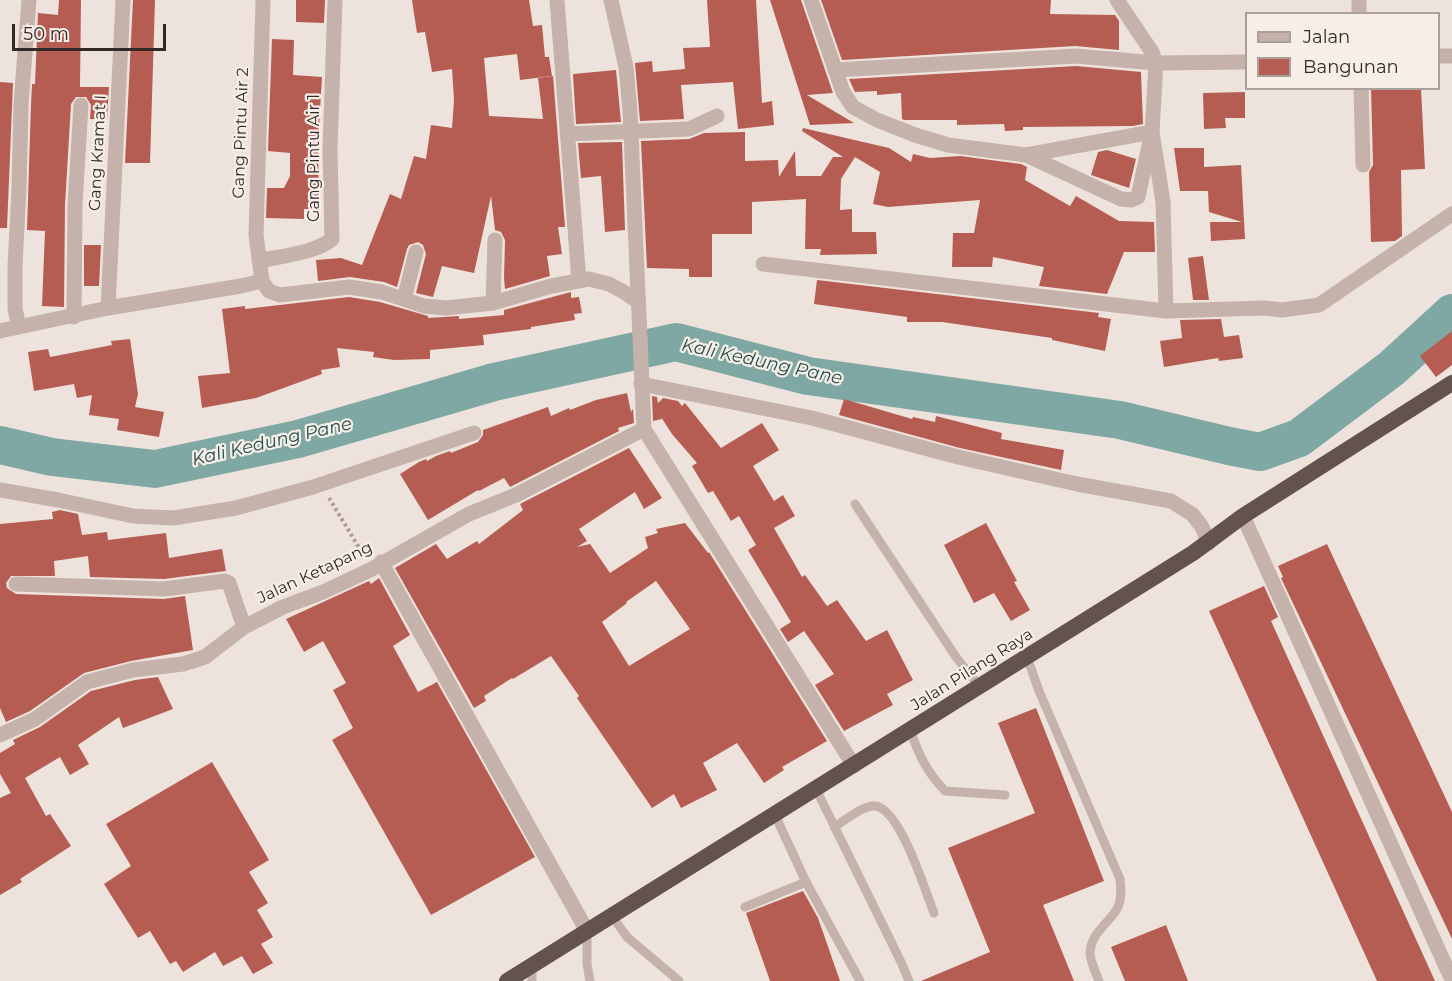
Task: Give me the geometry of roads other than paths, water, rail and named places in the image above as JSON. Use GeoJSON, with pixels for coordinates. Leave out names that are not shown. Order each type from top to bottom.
{"type":"FeatureCollection","features":[{"type":"Feature","properties":{"kind":"highway","name":"Jalan Pilang Raya"},"geometry":{"type":"LineString","coordinates":[[507,981],[532,973],[587,931],[1209,543],[1243,516],[1452,382]]}},
{"type":"Feature","properties":{"kind":"street"},"geometry":{"type":"LineString","coordinates":[[19,326],[15,309],[15,266],[21,105],[29,0]]}},
{"type":"Feature","properties":{"kind":"street","name":"Gang Kramat I"},"geometry":{"type":"LineString","coordinates":[[108,308],[123,0]]}},
{"type":"Feature","properties":{"kind":"street","name":"Gang Pintu Air 2"},"geometry":{"type":"LineString","coordinates":[[263,0],[256,235],[263,277]]}},
{"type":"Feature","properties":{"kind":"street","name":"Gang Pintu Air 1"},"geometry":{"type":"LineString","coordinates":[[263,277],[303,251],[332,239],[330,150],[335,0]]}},
{"type":"Feature","properties":{"kind":"street"},"geometry":{"type":"LineString","coordinates":[[557,0],[579,281]]}},
{"type":"Feature","properties":{"kind":"street"},"geometry":{"type":"LineString","coordinates":[[611,0],[626,67],[632,132],[637,308],[644,429],[854,766]]}},
{"type":"Feature","properties":{"kind":"street"},"geometry":{"type":"LineString","coordinates":[[811,0],[846,100],[853,107],[877,120],[948,145],[1026,155],[1121,199],[1131,200],[1138,197],[1152,132],[1156,63],[1152,52],[1117,0]]}},
{"type":"Feature","properties":{"kind":"street"},"geometry":{"type":"LineString","coordinates":[[835,70],[1076,56],[1156,63],[1245,62]]}},
{"type":"Feature","properties":{"kind":"street"},"geometry":{"type":"LineString","coordinates":[[1361,90],[1363,165]]}},
{"type":"Feature","properties":{"kind":"street"},"geometry":{"type":"LineString","coordinates":[[74,317],[75,205],[81,105]]}},
{"type":"Feature","properties":{"kind":"street"},"geometry":{"type":"LineString","coordinates":[[567,134],[689,129],[717,116]]}},
{"type":"Feature","properties":{"kind":"street"},"geometry":{"type":"LineString","coordinates":[[1026,155],[1152,132]]}},
{"type":"Feature","properties":{"kind":"street"},"geometry":{"type":"LineString","coordinates":[[1152,132],[1163,202],[1166,311]]}},
{"type":"Feature","properties":{"kind":"street"},"geometry":{"type":"LineString","coordinates":[[763,264],[1166,311],[1264,308],[1282,310],[1319,305],[1452,214]]}},
{"type":"Feature","properties":{"kind":"street"},"geometry":{"type":"LineString","coordinates":[[493,303],[495,240]]}},
{"type":"Feature","properties":{"kind":"street"},"geometry":{"type":"LineString","coordinates":[[404,298],[416,252]]}},
{"type":"Feature","properties":{"kind":"street"},"geometry":{"type":"LineString","coordinates":[[0,331],[108,308],[241,286],[263,277],[280,295],[349,287],[382,292],[424,306],[446,308],[493,303],[552,286],[589,279],[609,284],[624,292],[637,308]]}},
{"type":"Feature","properties":{"kind":"street"},"geometry":{"type":"LineString","coordinates":[[642,379],[812,418],[968,460],[1077,484],[1171,501],[1193,515],[1202,527],[1209,543]]}},
{"type":"Feature","properties":{"kind":"street","name":"Jalan Ketapang"},"geometry":{"type":"LineString","coordinates":[[0,735],[35,719],[87,682],[133,670],[183,664],[205,657],[244,627],[376,566],[469,514],[516,495],[644,429]]}},
{"type":"Feature","properties":{"kind":"street"},"geometry":{"type":"LineString","coordinates":[[0,490],[134,516],[173,518],[236,508],[321,484],[474,433]]}},
{"type":"Feature","properties":{"kind":"street"},"geometry":{"type":"LineString","coordinates":[[1243,516],[1452,980]]}},
{"type":"Feature","properties":{"kind":"street"},"geometry":{"type":"LineString","coordinates":[[376,566],[587,931]]}},
{"type":"Feature","properties":{"kind":"street"},"geometry":{"type":"LineString","coordinates":[[16,584],[164,589],[225,581],[229,583],[244,627]]}},
{"type":"Feature","properties":{"kind":"lane"},"geometry":{"type":"LineString","coordinates":[[855,504],[956,657],[980,687]]}},
{"type":"Feature","properties":{"kind":"lane"},"geometry":{"type":"LineString","coordinates":[[1028,657],[1039,691],[1120,879],[1121,895],[1118,907],[1091,945],[1090,957],[1100,981]]}},
{"type":"Feature","properties":{"kind":"lane"},"geometry":{"type":"LineString","coordinates":[[910,730],[921,760],[931,777],[945,791],[1005,795]]}},
{"type":"Feature","properties":{"kind":"lane"},"geometry":{"type":"LineString","coordinates":[[816,789],[909,981]]}},
{"type":"Feature","properties":{"kind":"lane"},"geometry":{"type":"LineString","coordinates":[[834,827],[865,808],[875,806],[886,811],[903,837],[934,913]]}},
{"type":"Feature","properties":{"kind":"lane"},"geometry":{"type":"LineString","coordinates":[[775,815],[806,882],[860,981]]}},
{"type":"Feature","properties":{"kind":"lane"},"geometry":{"type":"LineString","coordinates":[[745,907],[806,882]]}},
{"type":"Feature","properties":{"kind":"lane"},"geometry":{"type":"LineString","coordinates":[[612,916],[627,937],[679,981]]}},
{"type":"Feature","properties":{"kind":"lane"},"geometry":{"type":"LineString","coordinates":[[587,931],[590,981]]}},
{"type":"Feature","properties":{"kind":"waterway","name":"Kali Kedung Pane"},"geometry":{"type":"LineString","coordinates":[[0,445],[52,457],[155,469],[298,439],[494,382],[676,342],[808,376],[1120,420],[1260,452],[1299,438],[1392,368],[1452,313]]}}]}
